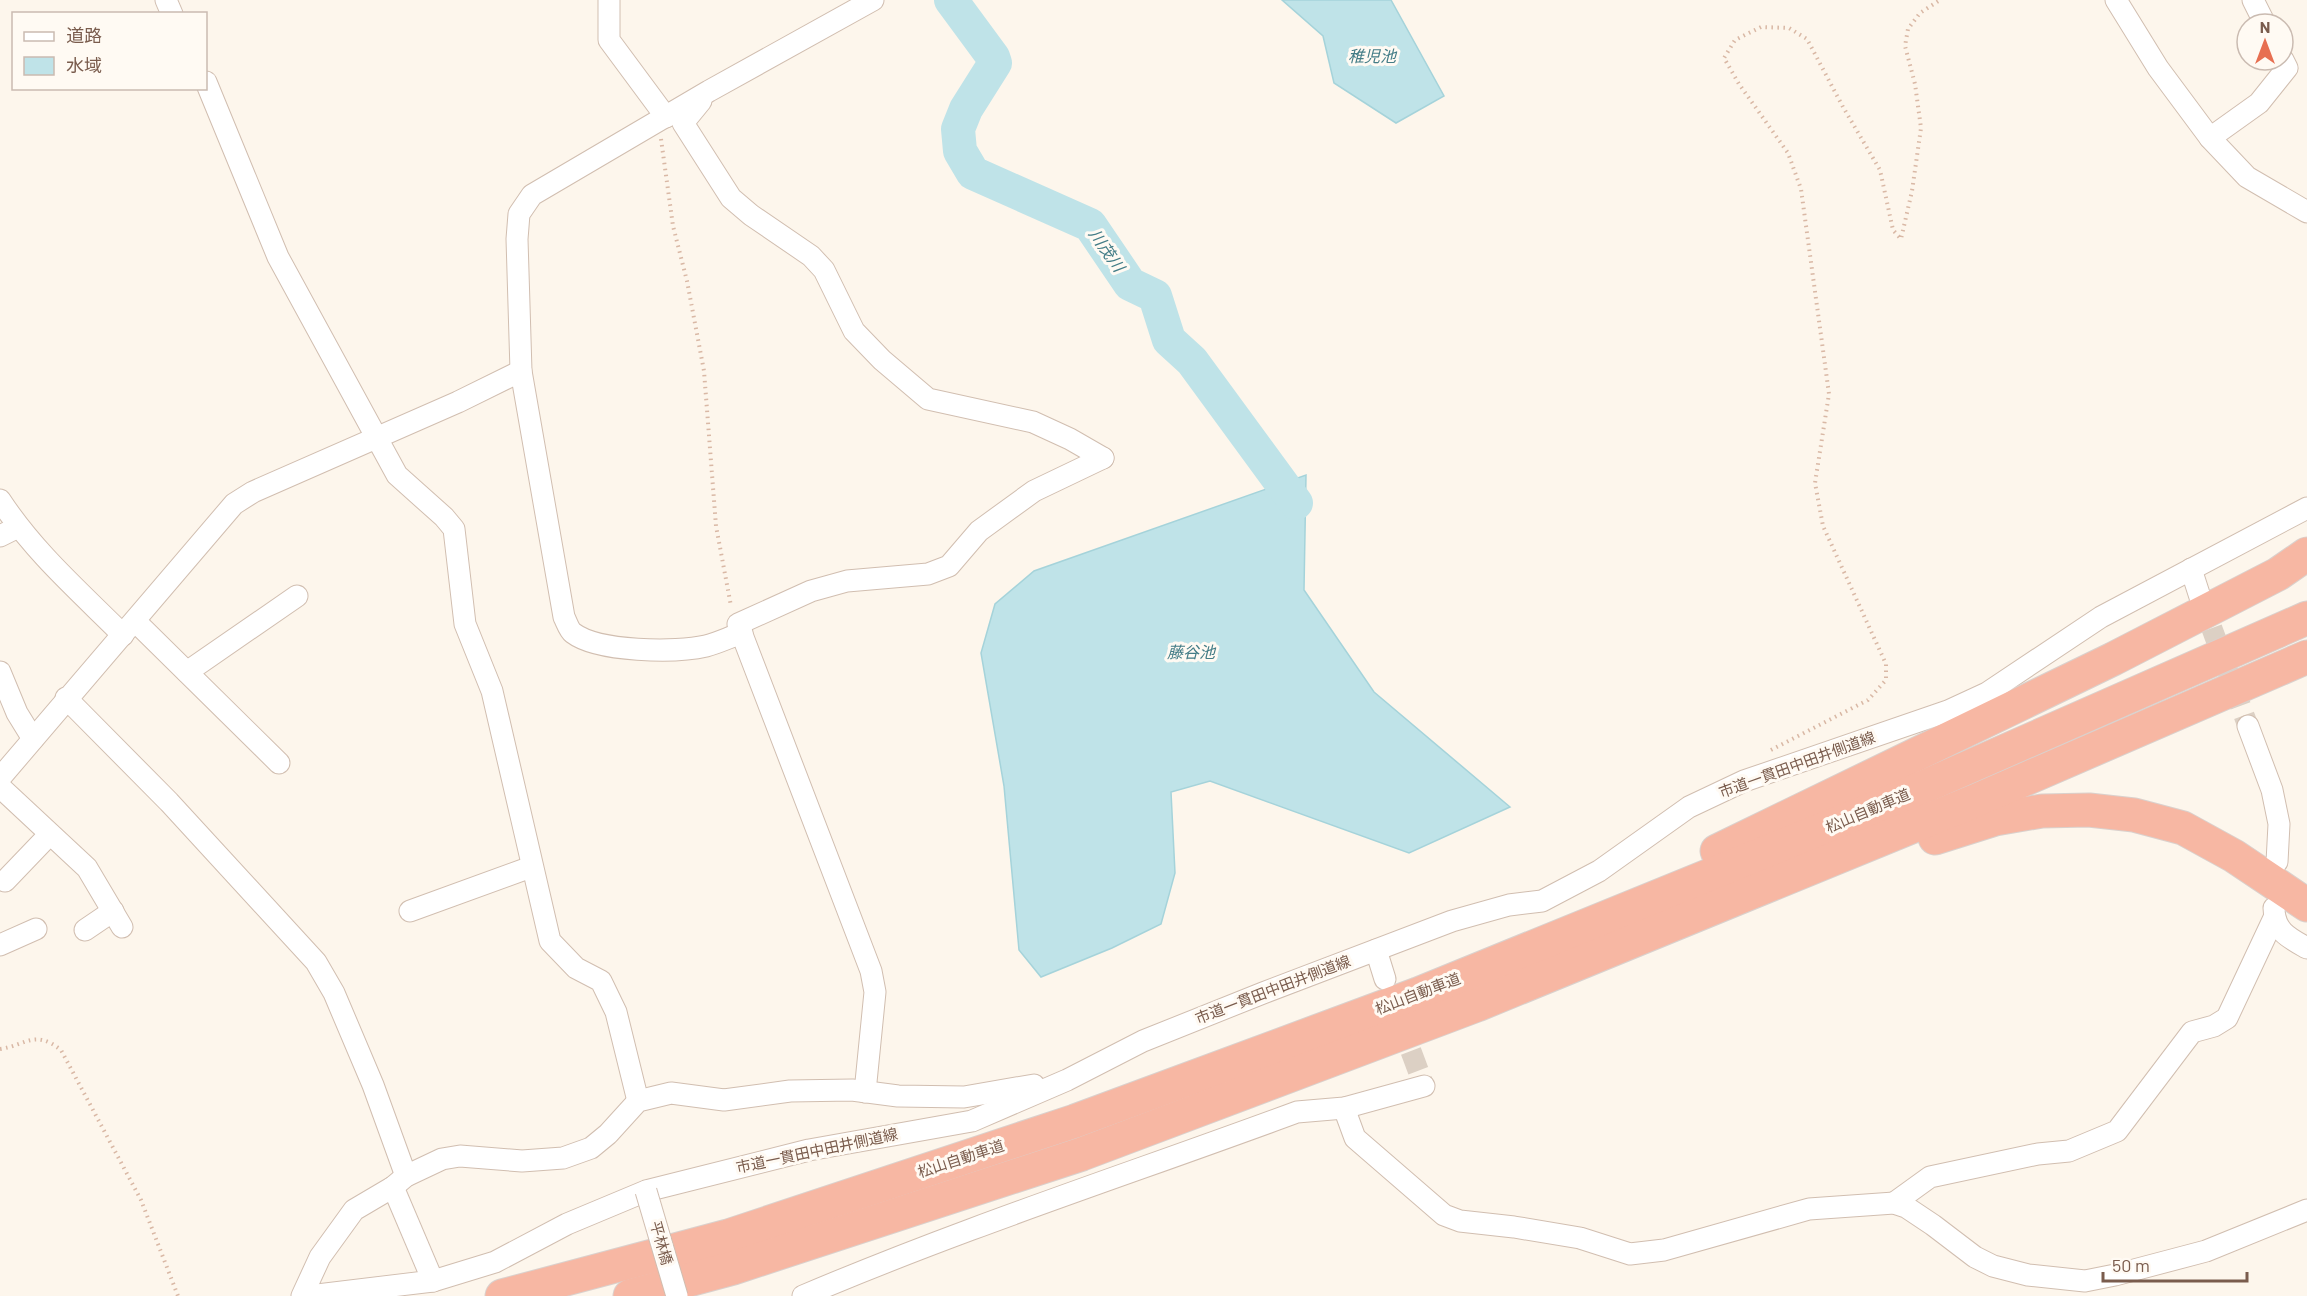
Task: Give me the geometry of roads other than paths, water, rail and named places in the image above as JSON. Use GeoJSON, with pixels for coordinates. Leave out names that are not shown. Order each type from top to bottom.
{"type":"FeatureCollection","features":[{"type":"Feature","properties":{"kind":"highway"},"geometry":{"type":"LineString","coordinates":[[1418,994],[1977,726],[2278,574],[2307,554]]}},
{"type":"Feature","properties":{"kind":"highway","name":"松山自動車道"},"geometry":{"type":"LineString","coordinates":[[502,1296],[728,1236],[1076,1121],[1418,994],[1887,804],[2307,618]]}},
{"type":"Feature","properties":{"kind":"highway","name":"松山自動車道"},"geometry":{"type":"LineString","coordinates":[[630,1296],[733,1268],[1082,1154],[1477,1005],[1977,800],[2307,657]]}},
{"type":"Feature","properties":{"kind":"highway"},"geometry":{"type":"LineString","coordinates":[[1477,1005],[1937,837],[1995,819],[2042,811],[2090,810],[2134,815],[2183,828],[2234,856],[2307,905]]}},
{"type":"Feature","properties":{"kind":"street"},"geometry":{"type":"LineString","coordinates":[[609,0],[609,40],[674,120],[731,198],[751,215],[811,256],[824,270],[854,331],[882,360],[928,399],[1033,422],[1070,439],[1102,458],[1034,491],[979,531],[949,567],[928,574],[847,581],[811,591],[706,646],[655,650],[624,648],[582,638],[571,632],[564,617],[520,370],[517,239],[519,214],[532,195],[674,120],[709,91],[871,0]]}},
{"type":"Feature","properties":{"kind":"street"},"geometry":{"type":"LineString","coordinates":[[2116,0],[2158,68],[2210,138],[2247,177],[2307,212]]}},
{"type":"Feature","properties":{"kind":"street"},"geometry":{"type":"LineString","coordinates":[[2210,138],[2259,103],[2284,72]]}},
{"type":"Feature","properties":{"kind":"street"},"geometry":{"type":"LineString","coordinates":[[207,84],[278,257],[397,476],[444,517],[454,529],[465,624],[492,691],[550,941],[576,968],[601,981],[609,995],[616,1012],[639,1101]]}},
{"type":"Feature","properties":{"kind":"street"},"geometry":{"type":"LineString","coordinates":[[0,778],[234,504],[253,492],[458,402],[520,370]]}},
{"type":"Feature","properties":{"kind":"street"},"geometry":{"type":"LineString","coordinates":[[0,500],[9,532],[65,579],[187,672],[279,763]]}},
{"type":"Feature","properties":{"kind":"street","name":"市道一貫田中田井側道線"},"geometry":{"type":"LineString","coordinates":[[309,1296],[433,1281],[495,1262],[567,1224],[646,1191],[809,1150],[972,1121],[1067,1080],[1143,1041],[1376,950],[1452,921],[1509,905],[1542,901],[1599,871],[1689,807],[1744,781],[1948,711],[1988,693],[2101,617],[2307,508]]}},
{"type":"Feature","properties":{"kind":"street"},"geometry":{"type":"LineString","coordinates":[[2191,569],[2200,597]]}},
{"type":"Feature","properties":{"kind":"street"},"geometry":{"type":"LineString","coordinates":[[187,672],[297,596]]}},
{"type":"Feature","properties":{"kind":"street"},"geometry":{"type":"LineString","coordinates":[[740,628],[871,971],[875,992],[865,1092]]}},
{"type":"Feature","properties":{"kind":"street"},"geometry":{"type":"LineString","coordinates":[[0,672],[17,713],[33,739]]}},
{"type":"Feature","properties":{"kind":"street"},"geometry":{"type":"LineString","coordinates":[[66,698],[177,811],[316,962],[334,993],[373,1085],[400,1182],[433,1281]]}},
{"type":"Feature","properties":{"kind":"street"},"geometry":{"type":"LineString","coordinates":[[2248,726],[2272,790],[2280,824],[2277,862]]}},
{"type":"Feature","properties":{"kind":"street"},"geometry":{"type":"LineString","coordinates":[[0,786],[87,868],[117,919],[85,930]]}},
{"type":"Feature","properties":{"kind":"street"},"geometry":{"type":"LineString","coordinates":[[5,881],[50,834]]}},
{"type":"Feature","properties":{"kind":"street"},"geometry":{"type":"LineString","coordinates":[[410,911],[531,867]]}},
{"type":"Feature","properties":{"kind":"street"},"geometry":{"type":"LineString","coordinates":[[1894,1203],[1930,1177],[2038,1154],[2069,1151],[2117,1131],[2192,1032],[2214,1026],[2227,1018],[2274,909],[2285,936],[2307,948]]}},
{"type":"Feature","properties":{"kind":"street"},"geometry":{"type":"LineString","coordinates":[[0,945],[36,929]]}},
{"type":"Feature","properties":{"kind":"street"},"geometry":{"type":"LineString","coordinates":[[1376,950],[1385,979]]}},
{"type":"Feature","properties":{"kind":"street"},"geometry":{"type":"LineString","coordinates":[[302,1296],[320,1257],[354,1210],[400,1182],[442,1159],[460,1156],[522,1161],[563,1158],[591,1148],[608,1134],[639,1101],[671,1093],[724,1100],[790,1091],[852,1090],[898,1096],[964,1097],[1067,1080]]}},
{"type":"Feature","properties":{"kind":"street"},"geometry":{"type":"LineString","coordinates":[[803,1296],[933,1242],[1010,1217],[1297,1112],[1344,1108],[1424,1086]]}},
{"type":"Feature","properties":{"kind":"street"},"geometry":{"type":"LineString","coordinates":[[1344,1108],[1354,1138],[1444,1215],[1460,1221],[1580,1238],[1630,1254],[1664,1250],[1809,1209],[1894,1203],[1906,1207],[1975,1257],[1993,1266],[2028,1275],[2085,1281],[2206,1251],[2307,1210]]}},
{"type":"Feature","properties":{"kind":"street","name":"平林橋"},"geometry":{"type":"LineString","coordinates":[[646,1191],[677,1296]]}},
{"type":"Feature","properties":{"kind":"water","name":"稚児池"},"geometry":{"type":"Polygon","coordinates":[[[1282,0],[1391,0],[1444,96],[1396,123],[1334,83],[1323,36],[1282,0]]]}},
{"type":"Feature","properties":{"kind":"water","name":"藤谷池"},"geometry":{"type":"Polygon","coordinates":[[[1306,475],[1304,590],[1374,692],[1510,807],[1409,853],[1210,781],[1171,792],[1175,873],[1161,924],[1112,948],[1041,977],[1019,950],[1004,786],[981,653],[995,604],[1034,571],[1306,475]]]}},
{"type":"Feature","properties":{"kind":"waterway","name":"川茂川"},"geometry":{"type":"LineString","coordinates":[[951,0],[995,63],[966,109],[958,129],[960,151],[973,173],[1090,225],[1130,284],[1155,296],[1169,340],[1192,361],[1296,503]]}},
{"type":"Feature","properties":{"kind":"tunnel"},"geometry":{"type":"LineString","coordinates":[[2201,599],[2248,726]]}},
{"type":"Feature","properties":{"kind":"tunnel"},"geometry":{"type":"LineString","coordinates":[[1400,1022],[1424,1086]]}}]}
